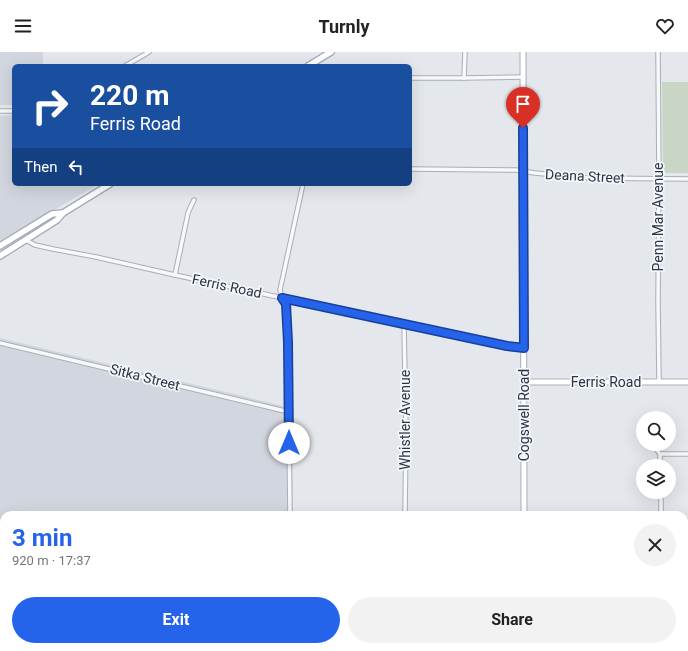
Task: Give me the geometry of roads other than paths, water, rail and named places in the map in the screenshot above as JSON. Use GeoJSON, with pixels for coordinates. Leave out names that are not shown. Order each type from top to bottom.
{"type":"FeatureCollection","features":[{"type":"Feature","properties":{"kind":"main road"},"geometry":{"type":"LineString","coordinates":[[311,64],[331,52]]}},
{"type":"Feature","properties":{"kind":"main road"},"geometry":{"type":"LineString","coordinates":[[0,256],[57,220],[63,213],[107,186]]}},
{"type":"Feature","properties":{"kind":"main road"},"geometry":{"type":"LineString","coordinates":[[0,246],[52,214],[63,213]]}},
{"type":"Feature","properties":{"kind":"street"},"geometry":{"type":"LineString","coordinates":[[128,64],[148,52]]}},
{"type":"Feature","properties":{"kind":"street"},"geometry":{"type":"LineString","coordinates":[[464,78],[465,52]]}},
{"type":"Feature","properties":{"kind":"street","name":"Cogswell Road"},"geometry":{"type":"LineString","coordinates":[[523,52],[524,511]]}},
{"type":"Feature","properties":{"kind":"street","name":"Penn Mar Avenue"},"geometry":{"type":"LineString","coordinates":[[658,52],[659,382]]}},
{"type":"Feature","properties":{"kind":"street"},"geometry":{"type":"LineString","coordinates":[[412,78],[523,77]]}},
{"type":"Feature","properties":{"kind":"street"},"geometry":{"type":"LineString","coordinates":[[0,111],[12,111]]}},
{"type":"Feature","properties":{"kind":"street","name":"Deana Street"},"geometry":{"type":"LineString","coordinates":[[412,170],[516,170],[581,178],[688,179]]}},
{"type":"Feature","properties":{"kind":"street"},"geometry":{"type":"LineString","coordinates":[[290,511],[288,342],[286,304],[282,298],[280,290],[303,186]]}},
{"type":"Feature","properties":{"kind":"street"},"geometry":{"type":"LineString","coordinates":[[175,275],[188,213],[194,200]]}},
{"type":"Feature","properties":{"kind":"street","name":"Ferris Road"},"geometry":{"type":"LineString","coordinates":[[26,240],[35,245],[507,346],[524,348]]}},
{"type":"Feature","properties":{"kind":"street","name":"Whistler Avenue"},"geometry":{"type":"LineString","coordinates":[[404,324],[406,433],[405,511]]}},
{"type":"Feature","properties":{"kind":"street","name":"Sitka Street"},"geometry":{"type":"LineString","coordinates":[[0,343],[289,412]]}},
{"type":"Feature","properties":{"kind":"street","name":"Ferris Road"},"geometry":{"type":"LineString","coordinates":[[524,382],[688,382]]}},
{"type":"Feature","properties":{"kind":"street"},"geometry":{"type":"LineString","coordinates":[[658,451],[660,454],[660,459]]}},
{"type":"Feature","properties":{"kind":"street"},"geometry":{"type":"LineString","coordinates":[[660,454],[688,454]]}},
{"type":"Feature","properties":{"kind":"street"},"geometry":{"type":"LineString","coordinates":[[661,499],[661,511]]}}]}
